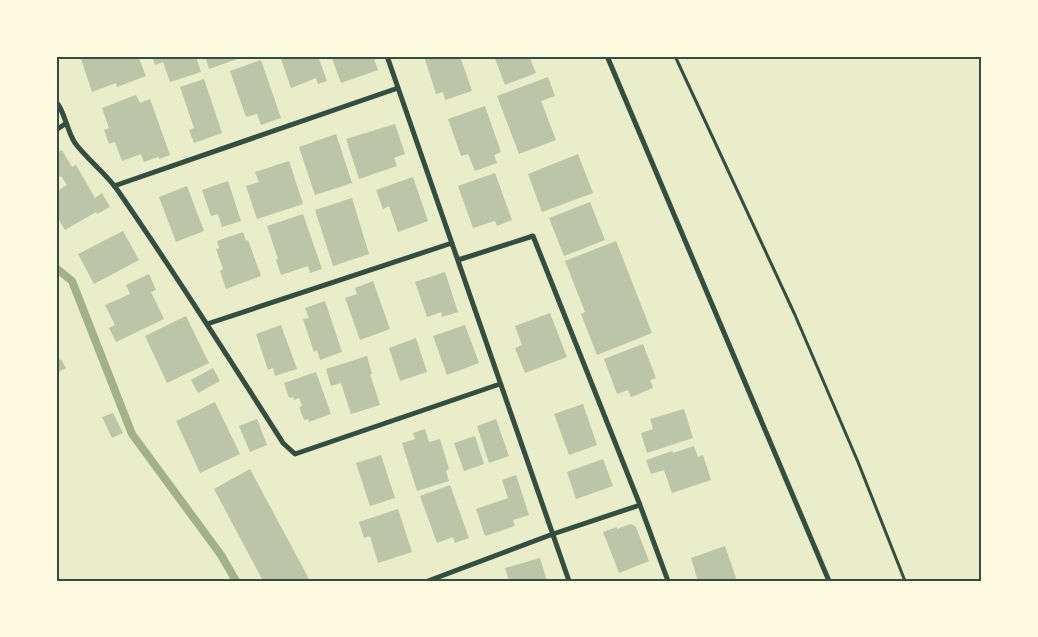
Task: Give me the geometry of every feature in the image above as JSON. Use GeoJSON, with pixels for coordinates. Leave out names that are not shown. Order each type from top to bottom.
{"type":"FeatureCollection","features":[{"type":"Feature","properties":{"kind":"street"},"geometry":{"type":"LineString","coordinates":[[387,56],[569,581]]}},
{"type":"Feature","properties":{"kind":"street"},"geometry":{"type":"LineString","coordinates":[[607,56],[829,581]]}},
{"type":"Feature","properties":{"kind":"street"},"geometry":{"type":"LineString","coordinates":[[114,186],[398,88]]}},
{"type":"Feature","properties":{"kind":"street"},"geometry":{"type":"LineString","coordinates":[[56,102],[60,105],[65,124],[75,142],[114,186],[207,324],[283,442],[295,454],[500,384]]}},
{"type":"Feature","properties":{"kind":"street"},"geometry":{"type":"LineString","coordinates":[[56,130],[65,124]]}},
{"type":"Feature","properties":{"kind":"street"},"geometry":{"type":"LineString","coordinates":[[458,260],[533,236],[640,505],[668,581]]}},
{"type":"Feature","properties":{"kind":"street"},"geometry":{"type":"LineString","coordinates":[[207,324],[452,243]]}},
{"type":"Feature","properties":{"kind":"street"},"geometry":{"type":"LineString","coordinates":[[428,581],[552,534],[640,505]]}},
{"type":"Feature","properties":{"kind":"path"},"geometry":{"type":"LineString","coordinates":[[675,56],[795,315],[858,462],[905,581]]}},
{"type":"Feature","properties":{"kind":"building"},"geometry":{"type":"Polygon","coordinates":[[[80,56],[124,56],[125,59],[138,56],[146,76],[117,87],[116,83],[92,92],[80,56]]]}},
{"type":"Feature","properties":{"kind":"building"},"geometry":{"type":"Polygon","coordinates":[[[152,56],[196,56],[201,72],[170,82],[163,62],[155,65],[152,56]]]}},
{"type":"Feature","properties":{"kind":"building"},"geometry":{"type":"Polygon","coordinates":[[[205,56],[243,56],[243,57],[209,69],[205,56]]]}},
{"type":"Feature","properties":{"kind":"building"},"geometry":{"type":"Polygon","coordinates":[[[280,56],[318,56],[327,81],[318,84],[316,78],[291,88],[280,56]]]}},
{"type":"Feature","properties":{"kind":"building"},"geometry":{"type":"Polygon","coordinates":[[[331,56],[373,56],[378,70],[341,83],[331,56]]]}},
{"type":"Feature","properties":{"kind":"building"},"geometry":{"type":"Polygon","coordinates":[[[424,56],[460,56],[472,91],[445,100],[443,92],[436,94],[424,56]]]}},
{"type":"Feature","properties":{"kind":"building"},"geometry":{"type":"Polygon","coordinates":[[[494,56],[529,56],[536,73],[505,85],[494,56]]]}},
{"type":"Feature","properties":{"kind":"building"},"geometry":{"type":"Polygon","coordinates":[[[261,60],[281,118],[261,125],[257,114],[246,117],[230,71],[261,60]]]}},
{"type":"Feature","properties":{"kind":"building"},"geometry":{"type":"Polygon","coordinates":[[[548,77],[555,96],[541,101],[556,140],[519,154],[497,96],[548,77]]]}},
{"type":"Feature","properties":{"kind":"building"},"geometry":{"type":"Polygon","coordinates":[[[204,79],[222,133],[194,143],[189,130],[194,128],[180,87],[204,79]]]}},
{"type":"Feature","properties":{"kind":"building"},"geometry":{"type":"Polygon","coordinates":[[[136,95],[140,103],[150,99],[170,155],[144,162],[141,154],[122,161],[115,142],[109,144],[104,130],[109,128],[102,108],[136,95]]]}},
{"type":"Feature","properties":{"kind":"building"},"geometry":{"type":"Polygon","coordinates":[[[485,106],[501,152],[494,155],[497,163],[475,171],[468,154],[461,156],[448,119],[485,106]]]}},
{"type":"Feature","properties":{"kind":"building"},"geometry":{"type":"Polygon","coordinates":[[[395,124],[405,154],[394,158],[397,166],[359,179],[346,139],[395,124]]]}},
{"type":"Feature","properties":{"kind":"building"},"geometry":{"type":"Polygon","coordinates":[[[336,134],[352,183],[315,195],[299,147],[336,134]]]}},
{"type":"Feature","properties":{"kind":"building"},"geometry":{"type":"Polygon","coordinates":[[[62,150],[72,167],[76,165],[95,198],[102,193],[110,207],[97,214],[96,212],[65,230],[56,215],[56,192],[67,185],[61,176],[56,177],[56,153],[62,150]]]}},
{"type":"Feature","properties":{"kind":"building"},"geometry":{"type":"Polygon","coordinates":[[[578,154],[593,193],[542,212],[528,174],[578,154]]]}},
{"type":"Feature","properties":{"kind":"building"},"geometry":{"type":"Polygon","coordinates":[[[289,161],[303,204],[257,219],[246,186],[259,182],[255,172],[289,161]]]}},
{"type":"Feature","properties":{"kind":"building"},"geometry":{"type":"Polygon","coordinates":[[[495,173],[512,220],[497,226],[495,221],[473,228],[458,186],[495,173]]]}},
{"type":"Feature","properties":{"kind":"building"},"geometry":{"type":"Polygon","coordinates":[[[413,177],[428,221],[398,232],[389,206],[383,209],[376,190],[413,177]]]}},
{"type":"Feature","properties":{"kind":"building"},"geometry":{"type":"Polygon","coordinates":[[[228,181],[241,221],[222,227],[218,214],[211,216],[202,190],[228,181]]]}},
{"type":"Feature","properties":{"kind":"building"},"geometry":{"type":"Polygon","coordinates":[[[187,186],[204,231],[176,242],[159,197],[187,186]]]}},
{"type":"Feature","properties":{"kind":"building"},"geometry":{"type":"Polygon","coordinates":[[[352,198],[369,254],[333,266],[315,210],[352,198]]]}},
{"type":"Feature","properties":{"kind":"building"},"geometry":{"type":"Polygon","coordinates":[[[590,202],[605,240],[564,256],[549,218],[590,202]]]}},
{"type":"Feature","properties":{"kind":"building"},"geometry":{"type":"Polygon","coordinates":[[[303,214],[322,269],[310,273],[308,266],[281,275],[276,260],[278,259],[267,226],[303,214]]]}},
{"type":"Feature","properties":{"kind":"building"},"geometry":{"type":"Polygon","coordinates":[[[123,231],[139,260],[94,284],[78,254],[123,231]]]}},
{"type":"Feature","properties":{"kind":"building"},"geometry":{"type":"Polygon","coordinates":[[[243,232],[246,241],[248,240],[261,276],[226,289],[220,271],[223,269],[216,249],[219,248],[217,241],[243,232]]]}},
{"type":"Feature","properties":{"kind":"building"},"geometry":{"type":"Polygon","coordinates":[[[616,241],[652,333],[597,355],[581,314],[585,312],[565,261],[616,241]]]}},
{"type":"Feature","properties":{"kind":"building"},"geometry":{"type":"Polygon","coordinates":[[[445,272],[458,312],[442,317],[441,312],[427,317],[415,282],[445,272]]]}},
{"type":"Feature","properties":{"kind":"building"},"geometry":{"type":"Polygon","coordinates":[[[149,274],[156,290],[151,292],[164,319],[116,342],[109,328],[115,325],[105,305],[130,294],[126,285],[149,274]]]}},
{"type":"Feature","properties":{"kind":"building"},"geometry":{"type":"Polygon","coordinates":[[[373,281],[390,329],[360,340],[345,298],[357,294],[355,288],[373,281]]]}},
{"type":"Feature","properties":{"kind":"building"},"geometry":{"type":"Polygon","coordinates":[[[325,301],[342,352],[320,360],[317,350],[314,352],[303,319],[309,318],[305,308],[325,301]]]}},
{"type":"Feature","properties":{"kind":"building"},"geometry":{"type":"Polygon","coordinates":[[[550,313],[567,357],[525,373],[515,348],[522,345],[515,326],[550,313]]]}},
{"type":"Feature","properties":{"kind":"building"},"geometry":{"type":"Polygon","coordinates":[[[186,316],[209,363],[167,383],[145,336],[186,316]]]}},
{"type":"Feature","properties":{"kind":"building"},"geometry":{"type":"Polygon","coordinates":[[[281,325],[297,369],[275,376],[273,368],[268,370],[256,334],[281,325]]]}},
{"type":"Feature","properties":{"kind":"building"},"geometry":{"type":"Polygon","coordinates":[[[465,325],[479,363],[447,375],[433,336],[465,325]]]}},
{"type":"Feature","properties":{"kind":"building"},"geometry":{"type":"Polygon","coordinates":[[[416,338],[427,372],[400,381],[389,348],[416,338]]]}},
{"type":"Feature","properties":{"kind":"building"},"geometry":{"type":"Polygon","coordinates":[[[643,344],[656,378],[650,380],[653,388],[631,397],[628,390],[617,394],[604,359],[643,344]]]}},
{"type":"Feature","properties":{"kind":"building"},"geometry":{"type":"Polygon","coordinates":[[[367,356],[372,374],[370,374],[380,405],[351,414],[341,383],[331,386],[326,369],[367,356]]]}},
{"type":"Feature","properties":{"kind":"building"},"geometry":{"type":"Polygon","coordinates":[[[61,359],[66,368],[56,373],[56,361],[61,359]]]}},
{"type":"Feature","properties":{"kind":"building"},"geometry":{"type":"Polygon","coordinates":[[[213,368],[220,381],[198,393],[191,380],[213,368]]]}},
{"type":"Feature","properties":{"kind":"building"},"geometry":{"type":"Polygon","coordinates":[[[316,372],[331,414],[309,422],[308,419],[304,420],[299,407],[302,406],[299,398],[294,400],[293,397],[289,398],[284,383],[316,372]]]}},
{"type":"Feature","properties":{"kind":"building"},"geometry":{"type":"Polygon","coordinates":[[[215,402],[240,454],[200,473],[176,421],[215,402]]]}},
{"type":"Feature","properties":{"kind":"building"},"geometry":{"type":"Polygon","coordinates":[[[583,404],[597,445],[569,455],[554,414],[583,404]]]}},
{"type":"Feature","properties":{"kind":"building"},"geometry":{"type":"Polygon","coordinates":[[[684,409],[693,438],[647,453],[641,433],[653,429],[650,419],[684,409]]]}},
{"type":"Feature","properties":{"kind":"building"},"geometry":{"type":"Polygon","coordinates":[[[113,413],[123,433],[112,438],[102,417],[113,413]]]}},
{"type":"Feature","properties":{"kind":"building"},"geometry":{"type":"Polygon","coordinates":[[[257,419],[267,445],[250,452],[239,426],[257,419]]]}},
{"type":"Feature","properties":{"kind":"building"},"geometry":{"type":"Polygon","coordinates":[[[496,419],[509,456],[489,463],[477,426],[496,419]]]}},
{"type":"Feature","properties":{"kind":"building"},"geometry":{"type":"Polygon","coordinates":[[[425,429],[429,442],[440,439],[449,469],[446,471],[449,481],[417,491],[402,443],[415,439],[413,433],[425,429]]]}},
{"type":"Feature","properties":{"kind":"building"},"geometry":{"type":"Polygon","coordinates":[[[475,436],[484,464],[464,471],[454,443],[475,436]]]}},
{"type":"Feature","properties":{"kind":"building"},"geometry":{"type":"Polygon","coordinates":[[[694,446],[698,457],[703,455],[711,480],[672,493],[664,470],[651,474],[646,460],[694,446]]]}},
{"type":"Feature","properties":{"kind":"building"},"geometry":{"type":"Polygon","coordinates":[[[381,455],[395,498],[370,506],[356,463],[381,455]]]}},
{"type":"Feature","properties":{"kind":"building"},"geometry":{"type":"Polygon","coordinates":[[[603,459],[613,486],[576,499],[567,472],[603,459]]]}},
{"type":"Feature","properties":{"kind":"building"},"geometry":{"type":"Polygon","coordinates":[[[250,469],[309,579],[305,581],[263,581],[214,489],[250,469]]]}},
{"type":"Feature","properties":{"kind":"building"},"geometry":{"type":"Polygon","coordinates":[[[516,475],[529,515],[513,520],[515,526],[485,536],[476,509],[508,498],[502,480],[516,475]]]}},
{"type":"Feature","properties":{"kind":"building"},"geometry":{"type":"Polygon","coordinates":[[[450,485],[469,538],[455,543],[453,537],[437,543],[420,496],[450,485]]]}},
{"type":"Feature","properties":{"kind":"building"},"geometry":{"type":"Polygon","coordinates":[[[398,509],[412,552],[378,563],[370,536],[364,538],[359,522],[398,509]]]}},
{"type":"Feature","properties":{"kind":"building"},"geometry":{"type":"Polygon","coordinates":[[[631,524],[636,527],[649,561],[619,573],[603,532],[631,524]]]}},
{"type":"Feature","properties":{"kind":"building"},"geometry":{"type":"Polygon","coordinates":[[[725,546],[737,581],[698,581],[691,558],[725,546]]]}},
{"type":"Feature","properties":{"kind":"building"},"geometry":{"type":"Polygon","coordinates":[[[540,558],[547,581],[509,581],[505,568],[540,558]]]}},
{"type":"Feature","properties":{"kind":"waterway"},"geometry":{"type":"LineString","coordinates":[[56,268],[72,281],[132,434],[221,555],[236,581]]}}]}
